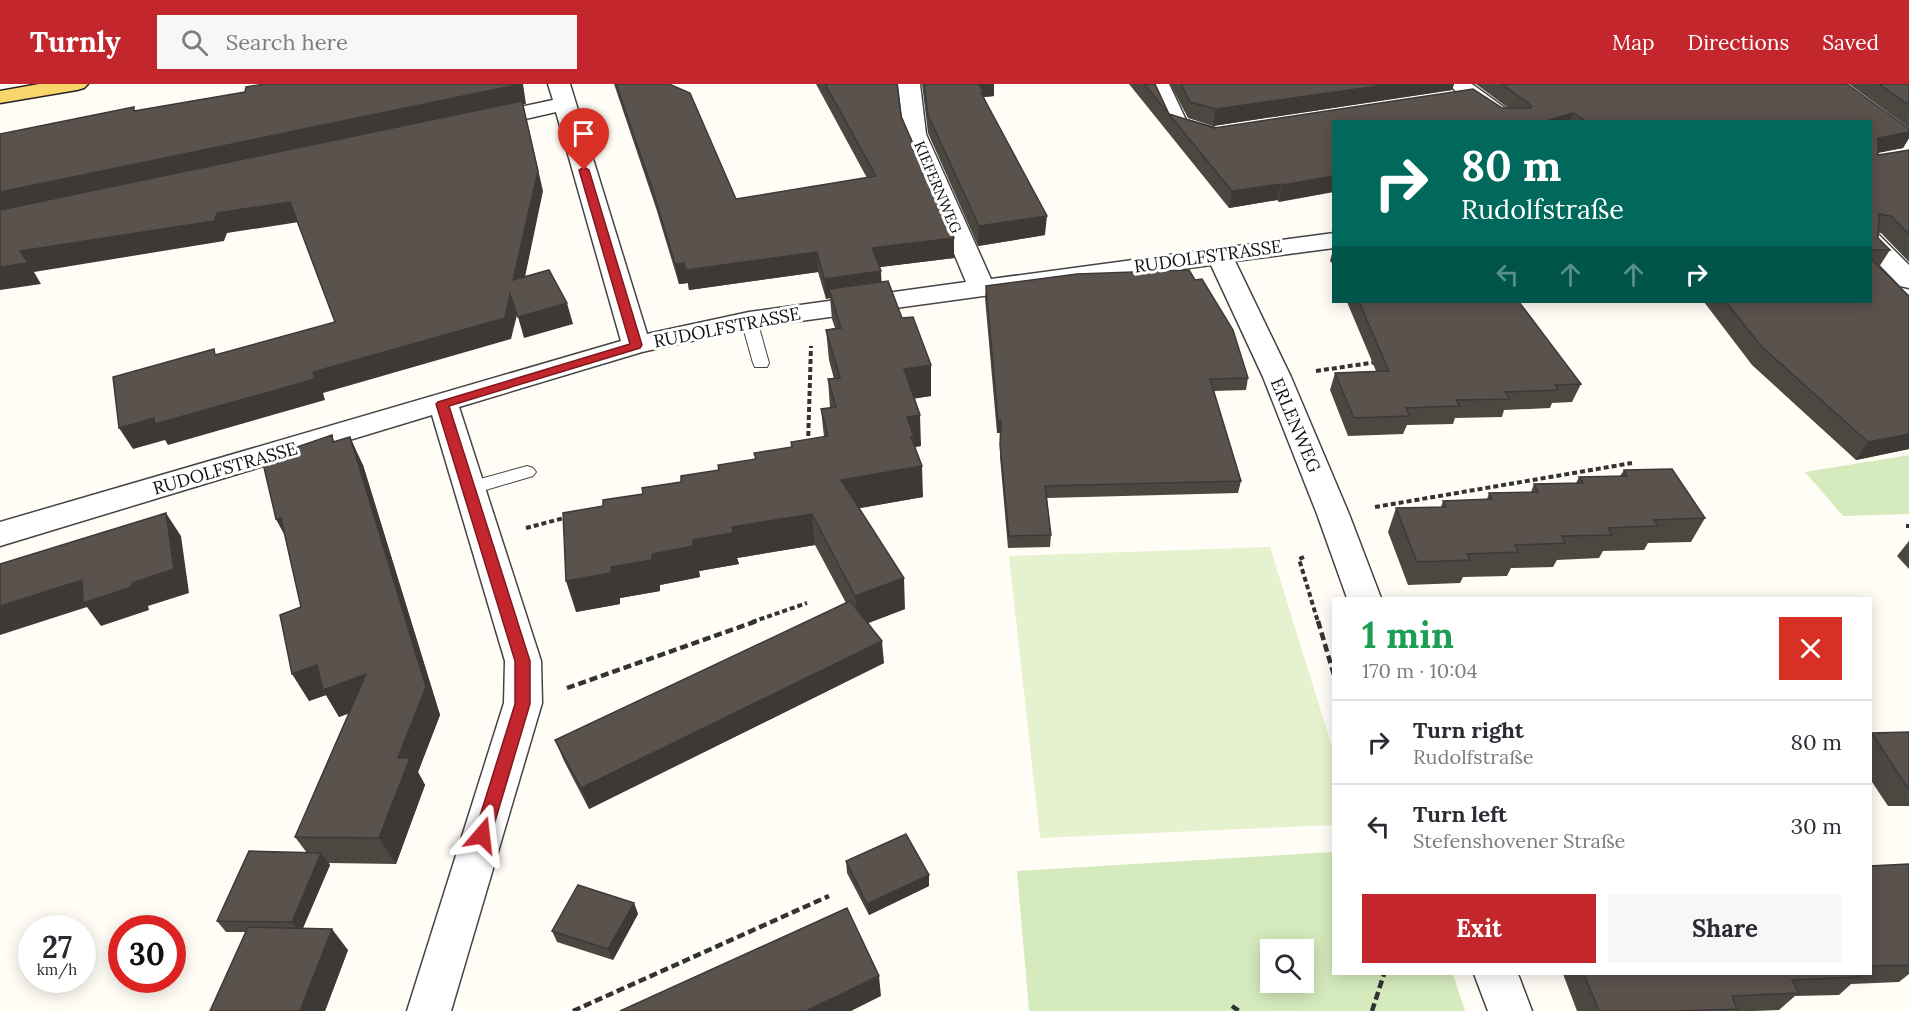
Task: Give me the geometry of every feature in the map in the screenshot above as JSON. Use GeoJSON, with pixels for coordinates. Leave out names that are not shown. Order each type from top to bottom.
{"type":"FeatureCollection","features":[{"type":"Feature","properties":{"kind":"main road"},"geometry":{"type":"LineString","coordinates":[[0,97],[76,84]]}},
{"type":"Feature","properties":{"kind":"street","name":"KIEFERNWEG"},"geometry":{"type":"LineString","coordinates":[[909,84],[915,134],[981,286]]}},
{"type":"Feature","properties":{"kind":"street"},"geometry":{"type":"LineString","coordinates":[[1158,84],[1177,124],[1212,135],[1233,131]]}},
{"type":"Feature","properties":{"kind":"street"},"geometry":{"type":"LineString","coordinates":[[1461,93],[1509,120]]}},
{"type":"Feature","properties":{"kind":"street"},"geometry":{"type":"LineString","coordinates":[[460,126],[562,94],[636,345]]}},
{"type":"Feature","properties":{"kind":"street","name":"RUDOLFSTRASSE"},"geometry":{"type":"LineString","coordinates":[[0,534],[636,345],[749,320],[981,286],[1332,240]]}},
{"type":"Feature","properties":{"kind":"street"},"geometry":{"type":"LineString","coordinates":[[1872,242],[1909,280]]}},
{"type":"Feature","properties":{"kind":"street","name":"ERLENWEG"},"geometry":{"type":"LineString","coordinates":[[1218,255],[1277,377],[1333,514],[1364,597]]}},
{"type":"Feature","properties":{"kind":"street"},"geometry":{"type":"LineString","coordinates":[[429,1011],[523,704],[523,661],[442,404]]}},
{"type":"Feature","properties":{"kind":"street"},"geometry":{"type":"LineString","coordinates":[[1496,975],[1510,1011]]}},
{"type":"Feature","properties":{"kind":"lane"},"geometry":{"type":"LineString","coordinates":[[749,320],[761,363]]}},
{"type":"Feature","properties":{"kind":"lane"},"geometry":{"type":"LineString","coordinates":[[469,489],[527,472]]}},
{"type":"Feature","properties":{"kind":"path"},"geometry":{"type":"LineString","coordinates":[[808,455],[812,310]]}},
{"type":"Feature","properties":{"kind":"path"},"geometry":{"type":"LineString","coordinates":[[1277,377],[1381,362]]}},
{"type":"Feature","properties":{"kind":"path"},"geometry":{"type":"LineString","coordinates":[[1333,514],[1632,463]]}},
{"type":"Feature","properties":{"kind":"path"},"geometry":{"type":"LineString","coordinates":[[484,539],[577,515]]}},
{"type":"Feature","properties":{"kind":"path"},"geometry":{"type":"LineString","coordinates":[[523,704],[807,603]]}},
{"type":"Feature","properties":{"kind":"path"},"geometry":{"type":"LineString","coordinates":[[573,1011],[829,896]]}},
{"type":"Feature","properties":{"kind":"path"},"geometry":{"type":"LineString","coordinates":[[1372,1011],[1384,975]]}},
{"type":"Feature","properties":{"kind":"path"},"geometry":{"type":"LineString","coordinates":[[1232,1006],[1239,1011]]}},
{"type":"Feature","properties":{"kind":"green space"},"geometry":{"type":"Polygon","coordinates":[[[1909,455],[1909,514],[1843,516],[1805,472],[1909,455]]]}},
{"type":"Feature","properties":{"kind":"green space"},"geometry":{"type":"Polygon","coordinates":[[[1270,547],[1332,747],[1332,825],[1040,838],[1009,556],[1270,547]]]}},
{"type":"Feature","properties":{"kind":"green space"},"geometry":{"type":"Polygon","coordinates":[[[1332,852],[1332,975],[1453,975],[1465,1011],[1029,1011],[1017,871],[1332,852]]]}},
{"type":"Feature","properties":{"kind":"building"},"geometry":{"type":"Polygon","coordinates":[[[264,84],[521,84],[0,192],[0,134],[134,107],[134,111],[245,92],[246,87],[264,84]]]}},
{"type":"Feature","properties":{"kind":"building"},"geometry":{"type":"Polygon","coordinates":[[[616,84],[669,84],[690,93],[736,199],[876,176],[825,84],[897,84],[901,116],[954,238],[872,248],[881,271],[824,279],[817,252],[686,270],[684,263],[675,264],[652,188],[616,84]]]}},
{"type":"Feature","properties":{"kind":"building"},"geometry":{"type":"Polygon","coordinates":[[[924,84],[979,84],[984,93],[981,93],[1047,216],[979,226],[928,115],[924,84]]]}},
{"type":"Feature","properties":{"kind":"building"},"geometry":{"type":"Polygon","coordinates":[[[1144,84],[1155,84],[1169,114],[1214,128],[1473,89],[1502,108],[1530,108],[1532,106],[1502,84],[1847,84],[1909,129],[1909,132],[1878,138],[1878,155],[1909,150],[1909,234],[1891,216],[1879,214],[1878,238],[1890,250],[1872,250],[1872,120],[1584,120],[1573,113],[1549,120],[1332,120],[1332,176],[1232,191],[1144,84]]]}},
{"type":"Feature","properties":{"kind":"building"},"geometry":{"type":"Polygon","coordinates":[[[1181,84],[1391,84],[1216,109],[1190,102],[1181,84]]]}},
{"type":"Feature","properties":{"kind":"building"},"geometry":{"type":"Polygon","coordinates":[[[1879,84],[1909,84],[1909,105],[1879,84]]]}},
{"type":"Feature","properties":{"kind":"building"},"geometry":{"type":"Polygon","coordinates":[[[522,101],[538,171],[513,280],[549,270],[567,303],[518,317],[510,294],[505,318],[313,372],[315,379],[155,424],[154,418],[119,428],[113,377],[214,349],[215,355],[335,322],[290,202],[217,213],[214,221],[20,251],[28,263],[0,267],[0,210],[522,101]]]}},
{"type":"Feature","properties":{"kind":"building"},"geometry":{"type":"Polygon","coordinates":[[[1872,260],[1909,296],[1909,434],[1868,442],[1762,347],[1727,303],[1872,303],[1872,260]]]}},
{"type":"Feature","properties":{"kind":"building"},"geometry":{"type":"Polygon","coordinates":[[[1189,270],[1195,280],[1202,279],[1233,330],[1248,378],[1210,379],[1241,481],[1045,486],[1051,535],[1009,536],[1000,445],[1001,421],[998,421],[986,286],[1077,274],[1189,270]]]}},
{"type":"Feature","properties":{"kind":"building"},"geometry":{"type":"Polygon","coordinates":[[[888,281],[902,318],[913,317],[931,365],[904,369],[920,415],[907,417],[914,437],[911,437],[922,466],[841,480],[904,578],[855,596],[812,514],[732,527],[733,533],[693,540],[693,546],[652,554],[652,560],[611,567],[611,573],[566,581],[563,513],[603,506],[603,500],[643,494],[642,488],[681,482],[681,476],[719,470],[718,465],[756,459],[754,453],[792,447],[791,442],[828,436],[821,409],[836,407],[828,379],[840,378],[826,330],[841,328],[829,289],[888,281]]]}},
{"type":"Feature","properties":{"kind":"building"},"geometry":{"type":"Polygon","coordinates":[[[1359,303],[1520,303],[1581,384],[1555,385],[1558,390],[1505,392],[1509,399],[1456,400],[1460,406],[1406,408],[1410,416],[1354,418],[1335,373],[1389,371],[1359,303]]]}},
{"type":"Feature","properties":{"kind":"building"},"geometry":{"type":"Polygon","coordinates":[[[332,435],[333,442],[350,437],[426,687],[398,758],[410,758],[379,838],[295,837],[366,674],[323,690],[317,665],[292,674],[280,615],[301,607],[281,518],[276,519],[262,459],[332,435]]]}},
{"type":"Feature","properties":{"kind":"building"},"geometry":{"type":"Polygon","coordinates":[[[1672,469],[1705,518],[1654,520],[1658,526],[1608,528],[1612,535],[1562,536],[1565,543],[1515,545],[1518,552],[1467,554],[1470,560],[1417,562],[1396,508],[1446,507],[1443,501],[1492,499],[1489,493],[1538,492],[1534,484],[1583,483],[1579,477],[1627,476],[1624,470],[1672,469]]]}},
{"type":"Feature","properties":{"kind":"building"},"geometry":{"type":"Polygon","coordinates":[[[166,513],[174,569],[132,583],[132,587],[83,603],[82,580],[0,606],[0,564],[166,513]]]}},
{"type":"Feature","properties":{"kind":"building"},"geometry":{"type":"Polygon","coordinates":[[[850,601],[882,641],[581,788],[555,740],[850,601]]]}},
{"type":"Feature","properties":{"kind":"building"},"geometry":{"type":"Polygon","coordinates":[[[1909,732],[1909,787],[1907,787],[1872,733],[1909,732]]]}},
{"type":"Feature","properties":{"kind":"building"},"geometry":{"type":"Polygon","coordinates":[[[906,834],[929,875],[867,904],[846,861],[906,834]]]}},
{"type":"Feature","properties":{"kind":"building"},"geometry":{"type":"Polygon","coordinates":[[[249,851],[321,853],[292,922],[217,921],[249,851]]]}},
{"type":"Feature","properties":{"kind":"building"},"geometry":{"type":"Polygon","coordinates":[[[1909,864],[1909,965],[1872,966],[1872,866],[1909,864]]]}},
{"type":"Feature","properties":{"kind":"building"},"geometry":{"type":"Polygon","coordinates":[[[578,885],[634,903],[608,949],[552,931],[578,885]]]}},
{"type":"Feature","properties":{"kind":"building"},"geometry":{"type":"Polygon","coordinates":[[[847,908],[879,976],[806,1011],[620,1011],[847,908]]]}},
{"type":"Feature","properties":{"kind":"building"},"geometry":{"type":"Polygon","coordinates":[[[248,927],[332,929],[300,1011],[210,1011],[248,927]]]}},
{"type":"Feature","properties":{"kind":"building"},"geometry":{"type":"Polygon","coordinates":[[[1584,975],[1858,975],[1859,977],[1792,980],[1799,993],[1732,996],[1737,1009],[1599,1011],[1584,975]]]}},
{"type":"Feature","properties":{"kind":"route"},"geometry":{"type":"LineString","coordinates":[[482,835],[523,704],[523,661],[442,404],[636,345],[584,170]]}}]}
